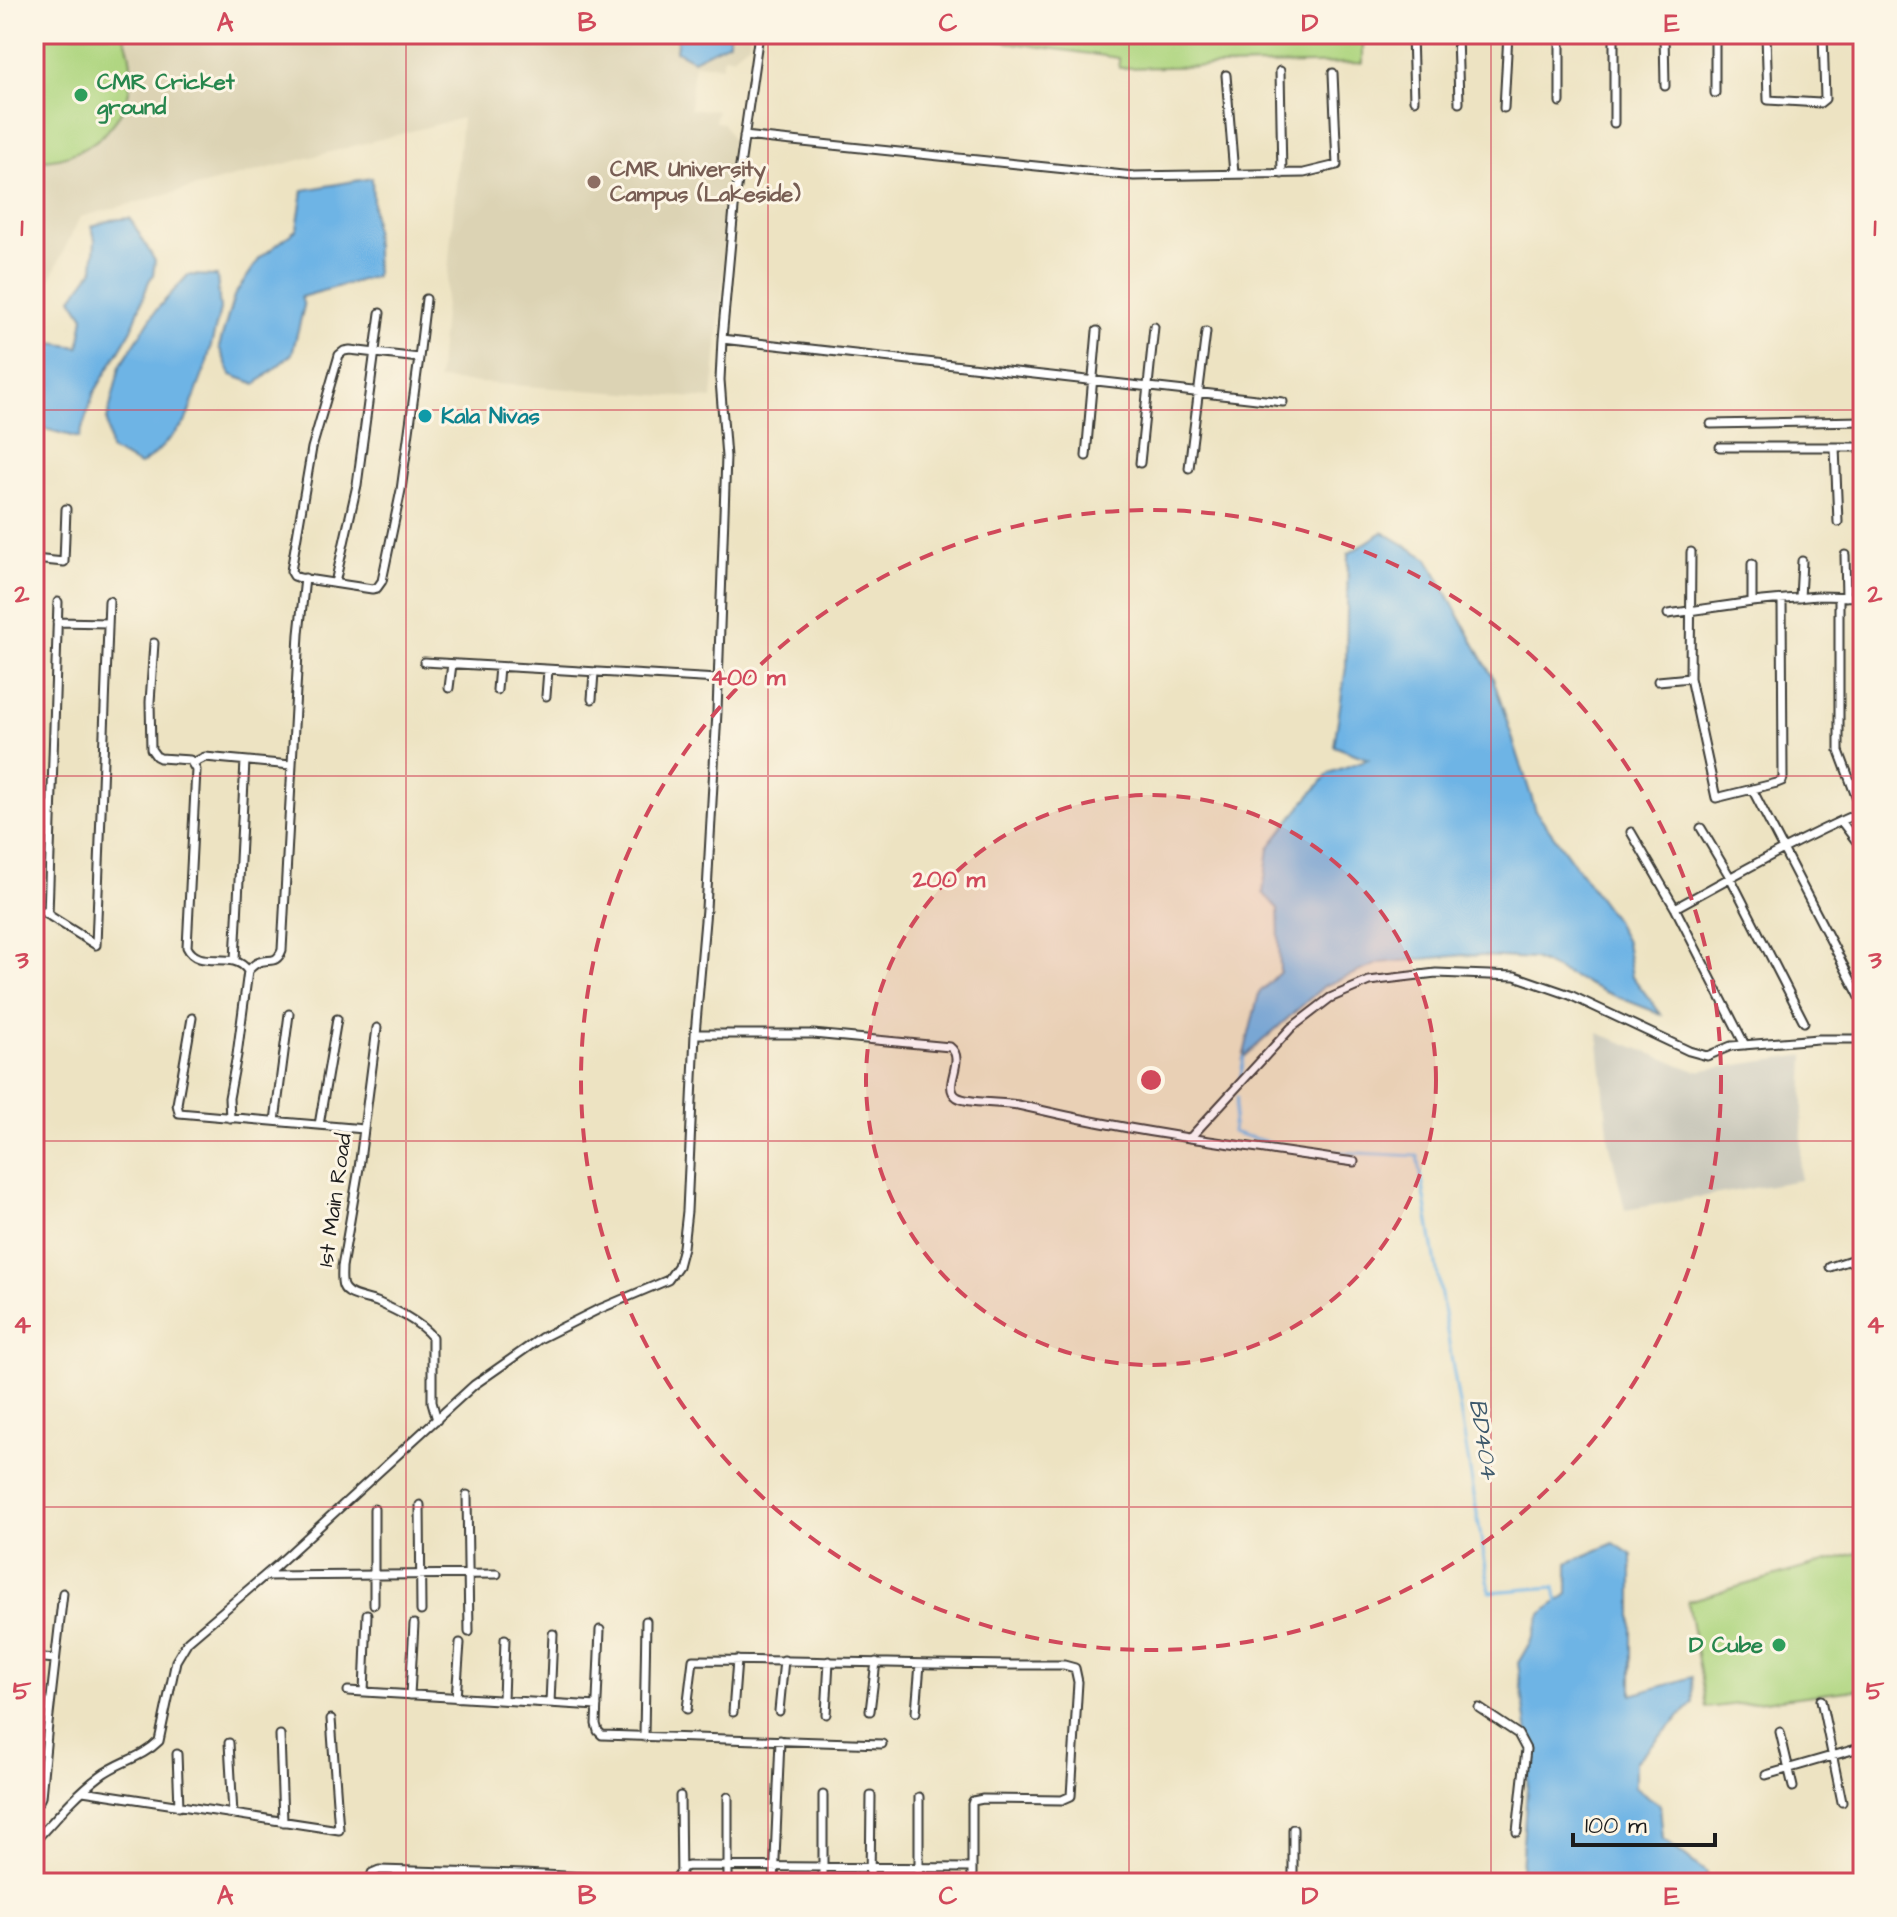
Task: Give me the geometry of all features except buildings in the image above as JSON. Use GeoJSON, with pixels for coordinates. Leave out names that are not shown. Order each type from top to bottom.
{"type":"FeatureCollection","features":[{"type":"Feature","properties":{"kind":"street"},"geometry":{"type":"LineString","coordinates":[[34,1842],[102,1774],[136,1758],[159,1741],[176,1661],[188,1641],[265,1576],[474,1385],[541,1338],[668,1280],[675,1272],[683,1247],[687,1211],[718,679],[726,457],[720,380],[722,339],[729,246],[759,34]]}},
{"type":"Feature","properties":{"kind":"street"},"geometry":{"type":"LineString","coordinates":[[1412,34],[1414,100]]}},
{"type":"Feature","properties":{"kind":"street"},"geometry":{"type":"LineString","coordinates":[[1457,34],[1459,103]]}},
{"type":"Feature","properties":{"kind":"street"},"geometry":{"type":"LineString","coordinates":[[1504,108],[1508,34]]}},
{"type":"Feature","properties":{"kind":"street"},"geometry":{"type":"LineString","coordinates":[[1560,34],[1560,102]]}},
{"type":"Feature","properties":{"kind":"street"},"geometry":{"type":"LineString","coordinates":[[1614,34],[1614,123]]}},
{"type":"Feature","properties":{"kind":"street"},"geometry":{"type":"LineString","coordinates":[[1664,34],[1665,86]]}},
{"type":"Feature","properties":{"kind":"street"},"geometry":{"type":"LineString","coordinates":[[1715,34],[1715,93]]}},
{"type":"Feature","properties":{"kind":"street"},"geometry":{"type":"LineString","coordinates":[[1766,34],[1768,100],[1820,103],[1825,99],[1823,34]]}},
{"type":"Feature","properties":{"kind":"street"},"geometry":{"type":"LineString","coordinates":[[1280,71],[1282,174]]}},
{"type":"Feature","properties":{"kind":"street"},"geometry":{"type":"LineString","coordinates":[[744,136],[1134,176],[1304,173],[1337,165],[1333,73]]}},
{"type":"Feature","properties":{"kind":"street"},"geometry":{"type":"LineString","coordinates":[[1226,75],[1234,174]]}},
{"type":"Feature","properties":{"kind":"street"},"geometry":{"type":"LineString","coordinates":[[419,358],[350,350],[339,355],[312,448],[291,571],[294,576],[372,589],[380,586],[401,490],[419,358],[426,299]]}},
{"type":"Feature","properties":{"kind":"street"},"geometry":{"type":"LineString","coordinates":[[335,583],[357,485],[380,313]]}},
{"type":"Feature","properties":{"kind":"street"},"geometry":{"type":"LineString","coordinates":[[1140,463],[1154,327]]}},
{"type":"Feature","properties":{"kind":"street"},"geometry":{"type":"LineString","coordinates":[[1086,456],[1097,331]]}},
{"type":"Feature","properties":{"kind":"street"},"geometry":{"type":"LineString","coordinates":[[1189,468],[1206,332]]}},
{"type":"Feature","properties":{"kind":"street"},"geometry":{"type":"LineString","coordinates":[[722,339],[1283,402]]}},
{"type":"Feature","properties":{"kind":"street"},"geometry":{"type":"LineString","coordinates":[[1711,424],[1863,421]]}},
{"type":"Feature","properties":{"kind":"street"},"geometry":{"type":"LineString","coordinates":[[1720,447],[1863,447]]}},
{"type":"Feature","properties":{"kind":"street"},"geometry":{"type":"LineString","coordinates":[[1835,447],[1838,522]]}},
{"type":"Feature","properties":{"kind":"street"},"geometry":{"type":"LineString","coordinates":[[34,559],[64,562],[66,509]]}},
{"type":"Feature","properties":{"kind":"street"},"geometry":{"type":"LineString","coordinates":[[1691,552],[1690,678],[1716,798],[1782,781],[1782,600]]}},
{"type":"Feature","properties":{"kind":"street"},"geometry":{"type":"LineString","coordinates":[[1675,908],[1782,849],[1863,812],[1839,751],[1845,555]]}},
{"type":"Feature","properties":{"kind":"street"},"geometry":{"type":"LineString","coordinates":[[1800,598],[1802,561]]}},
{"type":"Feature","properties":{"kind":"street"},"geometry":{"type":"LineString","coordinates":[[1752,564],[1752,602]]}},
{"type":"Feature","properties":{"kind":"street"},"geometry":{"type":"LineString","coordinates":[[230,1118],[229,1098],[248,971],[257,962],[276,959],[282,950],[299,634],[305,578]]}},
{"type":"Feature","properties":{"kind":"street"},"geometry":{"type":"LineString","coordinates":[[1668,614],[1752,602],[1863,597]]}},
{"type":"Feature","properties":{"kind":"street"},"geometry":{"type":"LineString","coordinates":[[34,906],[96,945],[109,601]]}},
{"type":"Feature","properties":{"kind":"street"},"geometry":{"type":"LineString","coordinates":[[48,915],[58,602]]}},
{"type":"Feature","properties":{"kind":"street"},"geometry":{"type":"LineString","coordinates":[[57,622],[108,623]]}},
{"type":"Feature","properties":{"kind":"street"},"geometry":{"type":"LineString","coordinates":[[154,643],[151,749],[160,758],[190,760],[196,770],[187,947],[190,954],[197,958],[235,960],[248,971]]}},
{"type":"Feature","properties":{"kind":"street"},"geometry":{"type":"LineString","coordinates":[[424,662],[718,679]]}},
{"type":"Feature","properties":{"kind":"street"},"geometry":{"type":"LineString","coordinates":[[449,688],[452,664]]}},
{"type":"Feature","properties":{"kind":"street"},"geometry":{"type":"LineString","coordinates":[[497,690],[499,667]]}},
{"type":"Feature","properties":{"kind":"street"},"geometry":{"type":"LineString","coordinates":[[546,696],[548,670]]}},
{"type":"Feature","properties":{"kind":"street"},"geometry":{"type":"LineString","coordinates":[[592,699],[594,673]]}},
{"type":"Feature","properties":{"kind":"street"},"geometry":{"type":"LineString","coordinates":[[1658,681],[1690,678]]}},
{"type":"Feature","properties":{"kind":"street"},"geometry":{"type":"LineString","coordinates":[[193,763],[205,757],[291,765]]}},
{"type":"Feature","properties":{"kind":"street"},"geometry":{"type":"LineString","coordinates":[[235,960],[245,761]]}},
{"type":"Feature","properties":{"kind":"street"},"geometry":{"type":"LineString","coordinates":[[1752,789],[1863,1003]]}},
{"type":"Feature","properties":{"kind":"street"},"geometry":{"type":"LineString","coordinates":[[1841,821],[1863,850]]}},
{"type":"Feature","properties":{"kind":"street"},"geometry":{"type":"LineString","coordinates":[[1701,828],[1730,877],[1804,1022]]}},
{"type":"Feature","properties":{"kind":"street"},"geometry":{"type":"LineString","coordinates":[[1631,832],[1675,908],[1745,1045]]}},
{"type":"Feature","properties":{"kind":"street"},"geometry":{"type":"LineString","coordinates":[[1190,1138],[1291,1028],[1330,998],[1369,981],[1436,973],[1515,976],[1570,995],[1689,1051],[1707,1056],[1731,1046],[1863,1039]]}},
{"type":"Feature","properties":{"kind":"street"},"geometry":{"type":"LineString","coordinates":[[275,1121],[289,1014]]}},
{"type":"Feature","properties":{"kind":"street"},"geometry":{"type":"LineString","coordinates":[[192,1018],[177,1104],[179,1113],[364,1129]]}},
{"type":"Feature","properties":{"kind":"street"},"geometry":{"type":"LineString","coordinates":[[319,1125],[337,1019]]}},
{"type":"Feature","properties":{"kind":"street","name":"1st Main Road"},"geometry":{"type":"LineString","coordinates":[[377,1028],[342,1284],[350,1294],[377,1302],[412,1320],[432,1337],[432,1402],[437,1420]]}},
{"type":"Feature","properties":{"kind":"street"},"geometry":{"type":"LineString","coordinates":[[695,1034],[813,1034],[950,1047],[956,1056],[952,1091],[958,1097],[1014,1104],[1190,1138],[1354,1162]]}},
{"type":"Feature","properties":{"kind":"street"},"geometry":{"type":"LineString","coordinates":[[1830,1267],[1863,1256]]}},
{"type":"Feature","properties":{"kind":"street"},"geometry":{"type":"LineString","coordinates":[[467,1495],[469,1632]]}},
{"type":"Feature","properties":{"kind":"street"},"geometry":{"type":"LineString","coordinates":[[420,1505],[421,1611]]}},
{"type":"Feature","properties":{"kind":"street"},"geometry":{"type":"LineString","coordinates":[[374,1509],[374,1604]]}},
{"type":"Feature","properties":{"kind":"street"},"geometry":{"type":"LineString","coordinates":[[265,1576],[497,1574]]}},
{"type":"Feature","properties":{"kind":"street"},"geometry":{"type":"LineString","coordinates":[[34,1802],[41,1797],[63,1593]]}},
{"type":"Feature","properties":{"kind":"street"},"geometry":{"type":"LineString","coordinates":[[364,1692],[367,1614]]}},
{"type":"Feature","properties":{"kind":"street"},"geometry":{"type":"LineString","coordinates":[[644,1737],[646,1621]]}},
{"type":"Feature","properties":{"kind":"street"},"geometry":{"type":"LineString","coordinates":[[410,1695],[414,1624]]}},
{"type":"Feature","properties":{"kind":"street"},"geometry":{"type":"LineString","coordinates":[[600,1630],[596,1724],[602,1735],[882,1744]]}},
{"type":"Feature","properties":{"kind":"street"},"geometry":{"type":"LineString","coordinates":[[550,1703],[553,1634]]}},
{"type":"Feature","properties":{"kind":"street"},"geometry":{"type":"LineString","coordinates":[[503,1700],[505,1639]]}},
{"type":"Feature","properties":{"kind":"street"},"geometry":{"type":"LineString","coordinates":[[456,1698],[460,1643]]}},
{"type":"Feature","properties":{"kind":"street"},"geometry":{"type":"LineString","coordinates":[[34,1657],[55,1659]]}},
{"type":"Feature","properties":{"kind":"street"},"geometry":{"type":"LineString","coordinates":[[687,1709],[693,1660],[1072,1666],[1077,1670],[1078,1682],[1071,1796],[1062,1800],[973,1801],[972,1883]]}},
{"type":"Feature","properties":{"kind":"street"},"geometry":{"type":"LineString","coordinates":[[733,1712],[737,1660]]}},
{"type":"Feature","properties":{"kind":"street"},"geometry":{"type":"LineString","coordinates":[[779,1711],[784,1660]]}},
{"type":"Feature","properties":{"kind":"street"},"geometry":{"type":"LineString","coordinates":[[826,1714],[829,1661]]}},
{"type":"Feature","properties":{"kind":"street"},"geometry":{"type":"LineString","coordinates":[[870,1711],[876,1662]]}},
{"type":"Feature","properties":{"kind":"street"},"geometry":{"type":"LineString","coordinates":[[916,1712],[920,1664]]}},
{"type":"Feature","properties":{"kind":"street"},"geometry":{"type":"LineString","coordinates":[[348,1691],[597,1706]]}},
{"type":"Feature","properties":{"kind":"street"},"geometry":{"type":"LineString","coordinates":[[1821,1700],[1842,1802]]}},
{"type":"Feature","properties":{"kind":"street"},"geometry":{"type":"LineString","coordinates":[[1479,1708],[1518,1734],[1526,1749],[1517,1832]]}},
{"type":"Feature","properties":{"kind":"street"},"geometry":{"type":"LineString","coordinates":[[83,1791],[339,1830],[331,1719]]}},
{"type":"Feature","properties":{"kind":"street"},"geometry":{"type":"LineString","coordinates":[[1780,1732],[1793,1787]]}},
{"type":"Feature","properties":{"kind":"street"},"geometry":{"type":"LineString","coordinates":[[280,1735],[283,1822]]}},
{"type":"Feature","properties":{"kind":"street"},"geometry":{"type":"LineString","coordinates":[[774,1883],[780,1740]]}},
{"type":"Feature","properties":{"kind":"street"},"geometry":{"type":"LineString","coordinates":[[229,1743],[233,1814]]}},
{"type":"Feature","properties":{"kind":"street"},"geometry":{"type":"LineString","coordinates":[[1766,1775],[1863,1747]]}},
{"type":"Feature","properties":{"kind":"street"},"geometry":{"type":"LineString","coordinates":[[177,1754],[179,1807]]}},
{"type":"Feature","properties":{"kind":"street"},"geometry":{"type":"LineString","coordinates":[[823,1795],[823,1883]]}},
{"type":"Feature","properties":{"kind":"street"},"geometry":{"type":"LineString","coordinates":[[680,1796],[681,1883]]}},
{"type":"Feature","properties":{"kind":"street"},"geometry":{"type":"LineString","coordinates":[[870,1883],[871,1796]]}},
{"type":"Feature","properties":{"kind":"street"},"geometry":{"type":"LineString","coordinates":[[728,1797],[728,1883]]}},
{"type":"Feature","properties":{"kind":"street"},"geometry":{"type":"LineString","coordinates":[[919,1797],[919,1883]]}},
{"type":"Feature","properties":{"kind":"street"},"geometry":{"type":"LineString","coordinates":[[1293,1829],[1293,1883]]}},
{"type":"Feature","properties":{"kind":"street"},"geometry":{"type":"LineString","coordinates":[[370,1883],[372,1873],[379,1870],[669,1881],[689,1866],[972,1868]]}},
{"type":"Feature","properties":{"kind":"street"},"geometry":{"type":"LineString","coordinates":[[510,1873],[510,1883]]}},
{"type":"Feature","properties":{"kind":"shaded area","name":"CMR University Campus (Lakeside)"},"geometry":{"type":"Polygon","coordinates":[[[34,34],[750,34],[749,43],[732,57],[724,56],[722,66],[694,64],[690,109],[717,110],[715,122],[723,123],[736,147],[712,399],[438,380],[462,118],[80,217],[34,313],[34,34]]]}},
{"type":"Feature","properties":{"kind":"shaded area"},"geometry":{"type":"Polygon","coordinates":[[[1598,1033],[1696,1071],[1805,1055],[1800,1180],[1625,1210],[1609,1141],[1598,1033]]]}},
{"type":"Feature","properties":{"kind":"green space","name":"CMR Cricket ground"},"geometry":{"type":"Polygon","coordinates":[[[34,34],[123,34],[130,58],[131,81],[125,103],[114,122],[99,138],[80,150],[58,158],[34,160],[34,34]]]}},
{"type":"Feature","properties":{"kind":"green space"},"geometry":{"type":"Polygon","coordinates":[[[949,34],[1363,34],[1363,63],[1119,68],[1119,58],[949,34]]]}},
{"type":"Feature","properties":{"kind":"green space","name":"D Cube"},"geometry":{"type":"Polygon","coordinates":[[[1863,1551],[1863,1689],[1706,1708],[1688,1601],[1863,1551]]]}},
{"type":"Feature","properties":{"kind":"water"},"geometry":{"type":"Polygon","coordinates":[[[678,34],[729,34],[729,42],[693,60],[676,51],[678,34]]]}},
{"type":"Feature","properties":{"kind":"water"},"geometry":{"type":"Polygon","coordinates":[[[372,178],[376,276],[301,297],[304,306],[292,354],[256,384],[231,375],[219,347],[234,296],[260,258],[297,229],[303,190],[372,178]]]}},
{"type":"Feature","properties":{"kind":"water"},"geometry":{"type":"Polygon","coordinates":[[[130,218],[155,261],[153,275],[132,329],[94,393],[79,438],[34,426],[34,370],[45,342],[79,347],[84,317],[72,298],[93,270],[95,240],[92,226],[130,218]]]}},
{"type":"Feature","properties":{"kind":"water"},"geometry":{"type":"Polygon","coordinates":[[[188,275],[217,276],[220,310],[206,366],[185,423],[140,465],[110,450],[107,420],[120,366],[157,309],[188,275]]]}},
{"type":"Feature","properties":{"kind":"water"},"geometry":{"type":"Polygon","coordinates":[[[1383,532],[1428,559],[1493,678],[1536,811],[1613,917],[1626,942],[1632,976],[1661,1014],[1534,959],[1464,955],[1380,963],[1324,986],[1243,1058],[1259,993],[1280,972],[1278,909],[1263,893],[1269,848],[1329,773],[1368,759],[1334,746],[1346,667],[1348,554],[1383,532]]]}},
{"type":"Feature","properties":{"kind":"water"},"geometry":{"type":"Polygon","coordinates":[[[1614,1543],[1632,1555],[1632,1695],[1692,1677],[1693,1703],[1635,1762],[1635,1787],[1660,1805],[1663,1839],[1707,1873],[1706,1883],[1520,1883],[1530,1749],[1518,1663],[1533,1637],[1541,1614],[1568,1594],[1568,1563],[1614,1543]]]}},
{"type":"Feature","properties":{"kind":"waterway","name":"BD404"},"geometry":{"type":"LineString","coordinates":[[1240,1081],[1244,1057]]}},
{"type":"Feature","properties":{"kind":"waterway","name":"BD404"},"geometry":{"type":"LineString","coordinates":[[1237,1098],[1232,1132],[1296,1150],[1418,1156],[1490,1592],[1555,1587],[1558,1603]]}},
{"type":"Feature","properties":{"kind":"place","name":"CMR Cricket ground"},"geometry":{"type":"Point","coordinates":[81,95]}},
{"type":"Feature","properties":{"kind":"place","name":"CMR University Campus (Lakeside)"},"geometry":{"type":"Point","coordinates":[594,182]}},
{"type":"Feature","properties":{"kind":"place","name":"Kala Nivas"},"geometry":{"type":"Point","coordinates":[425,416]}},
{"type":"Feature","properties":{"kind":"place","name":"D Cube"},"geometry":{"type":"Point","coordinates":[1779,1645]}}]}
